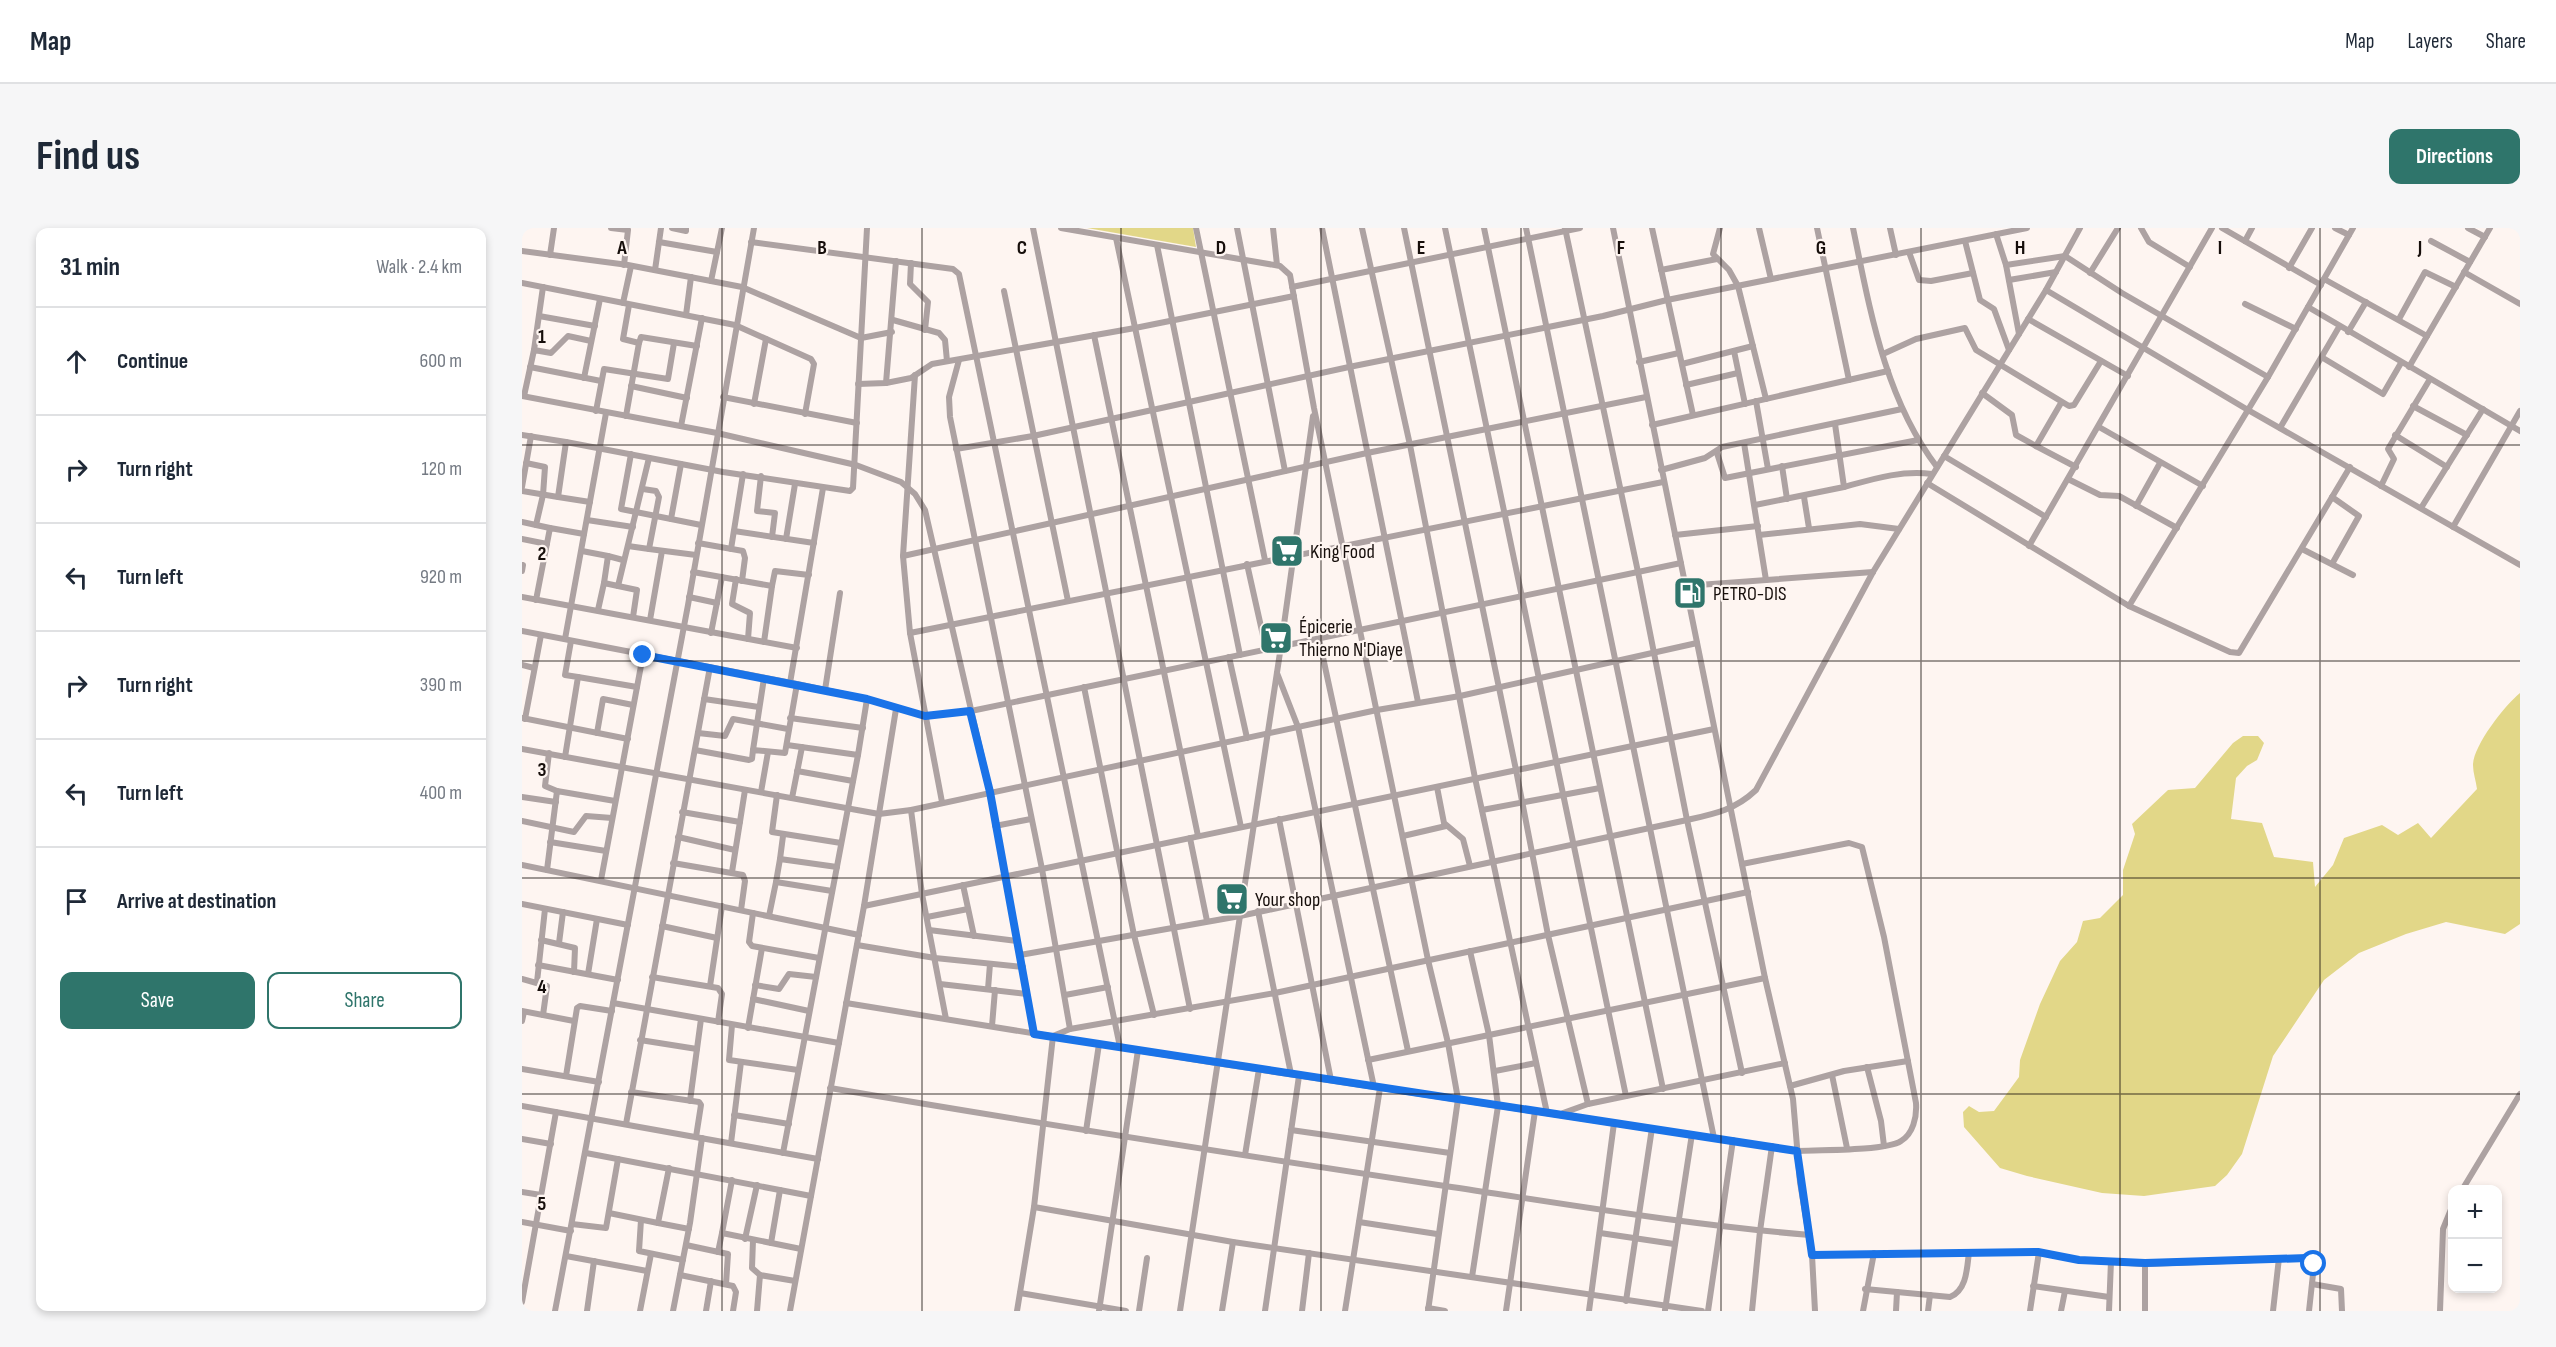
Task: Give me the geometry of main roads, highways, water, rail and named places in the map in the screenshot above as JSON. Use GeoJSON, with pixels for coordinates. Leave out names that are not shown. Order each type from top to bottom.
{"type":"FeatureCollection","features":[{"type":"Feature","properties":{"kind":"place","name":"King Food"},"geometry":{"type":"Point","coordinates":[1287,551]}},
{"type":"Feature","properties":{"kind":"place","name":"PETRO-DIS"},"geometry":{"type":"Point","coordinates":[1690,593]}},
{"type":"Feature","properties":{"kind":"place","name":"Épicerie Thierno N'Diaye"},"geometry":{"type":"Point","coordinates":[1276,638]}},
{"type":"Feature","properties":{"kind":"place","name":"Your shop"},"geometry":{"type":"Point","coordinates":[1232,899]}}]}
